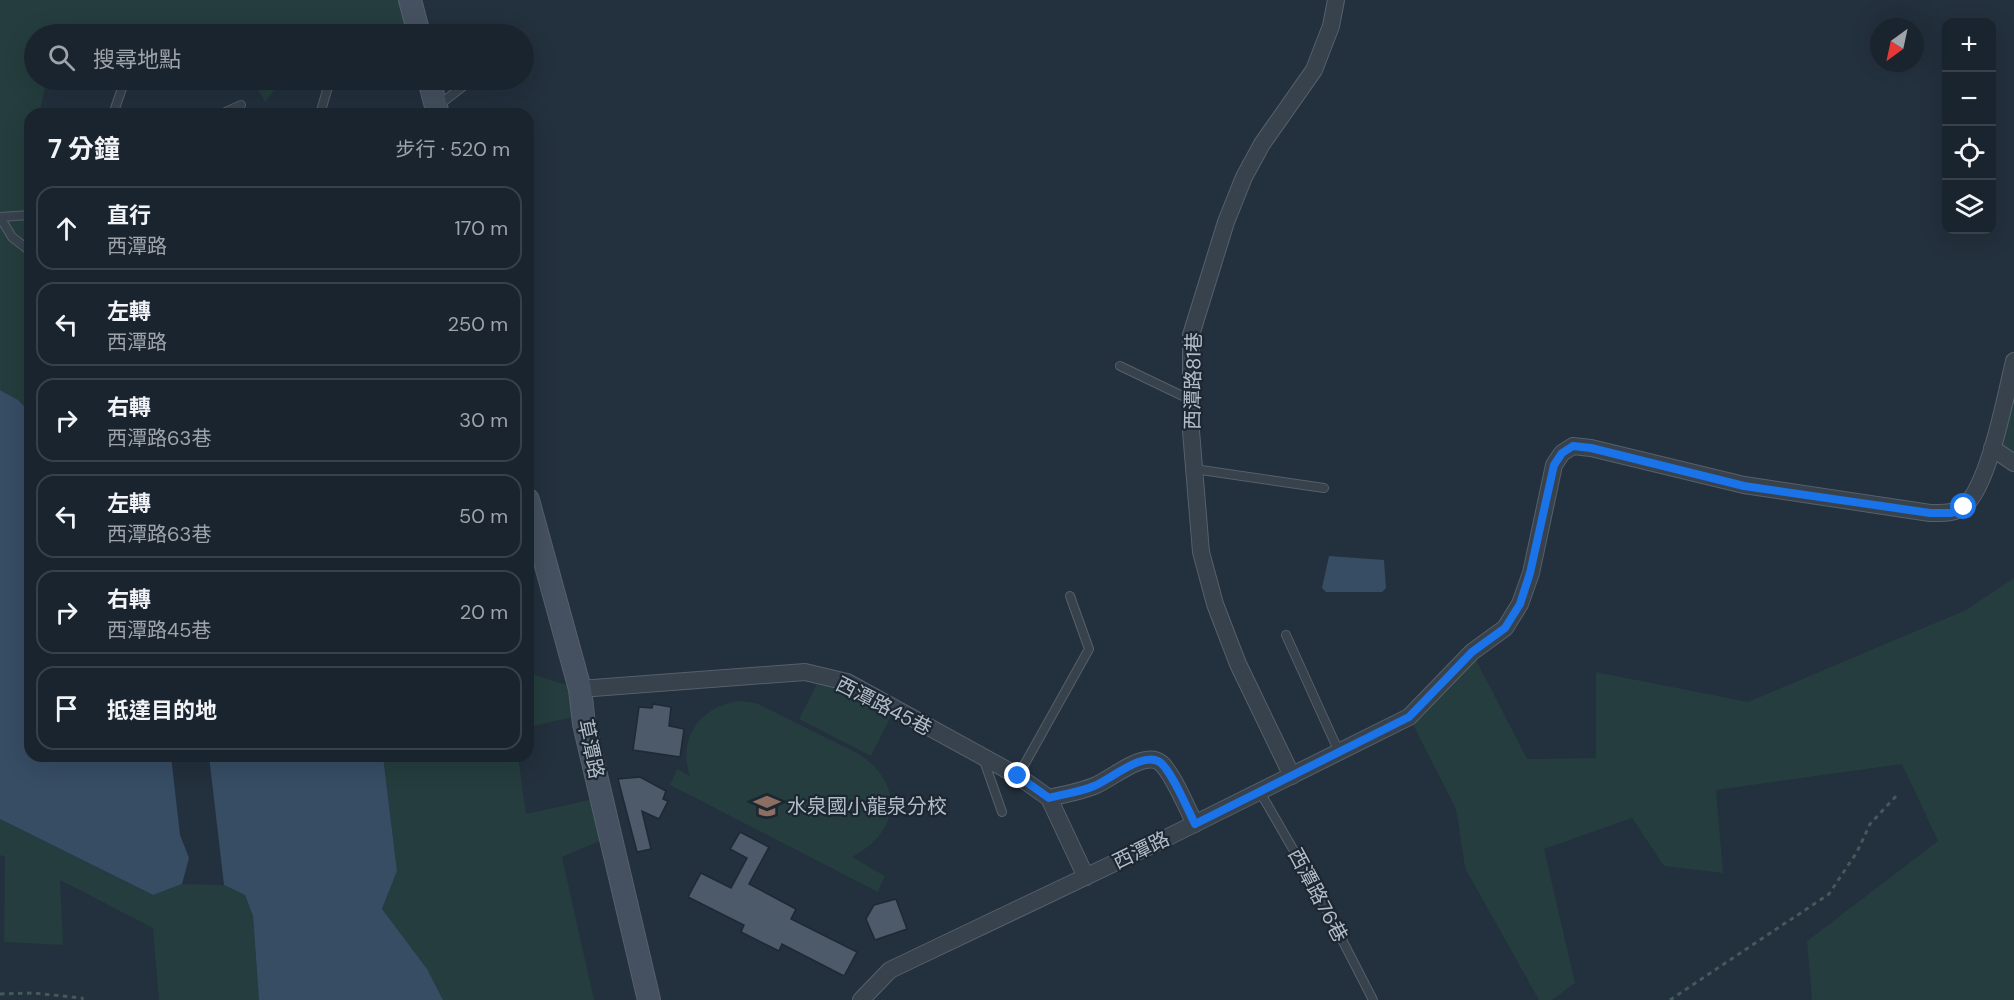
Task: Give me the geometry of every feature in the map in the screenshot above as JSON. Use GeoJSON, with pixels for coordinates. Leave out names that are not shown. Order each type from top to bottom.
{"type":"FeatureCollection","features":[{"type":"Feature","properties":{"kind":"street"},"geometry":{"type":"LineString","coordinates":[[410,0],[416,24]]}},
{"type":"Feature","properties":{"kind":"street","name":"西潭路81巷"},"geometry":{"type":"LineString","coordinates":[[1292,776],[1238,664],[1215,604],[1201,552],[1191,431],[1191,335],[1226,222],[1245,177],[1262,144],[1314,70],[1331,26],[1336,0]]}},
{"type":"Feature","properties":{"kind":"street"},"geometry":{"type":"LineString","coordinates":[[432,90],[436,108]]}},
{"type":"Feature","properties":{"kind":"street","name":"西潭路"},"geometry":{"type":"LineString","coordinates":[[861,1000],[890,970],[1195,824],[1409,717],[1472,652],[1505,628],[1520,604],[1530,573],[1554,465],[1562,453],[1573,446],[1591,448],[1744,486],[1930,513],[1951,513],[1964,507],[1976,494],[1992,448],[2014,361]]}},
{"type":"Feature","properties":{"kind":"street"},"geometry":{"type":"LineString","coordinates":[[1992,448],[2014,463]]}},
{"type":"Feature","properties":{"kind":"street","name":"草潭路"},"geometry":{"type":"LineString","coordinates":[[534,522],[580,689],[584,724],[649,1000]]}},
{"type":"Feature","properties":{"kind":"street","name":"西潭路45巷"},"geometry":{"type":"LineString","coordinates":[[580,689],[805,672],[848,682],[1018,776],[1049,798],[1086,877]]}},
{"type":"Feature","properties":{"kind":"street"},"geometry":{"type":"LineString","coordinates":[[1049,798],[1094,787],[1138,762],[1148,759],[1159,761],[1166,769],[1195,824]]}},
{"type":"Feature","properties":{"kind":"lane"},"geometry":{"type":"LineString","coordinates":[[115,108],[121,90]]}},
{"type":"Feature","properties":{"kind":"lane"},"geometry":{"type":"LineString","coordinates":[[322,108],[327,90]]}},
{"type":"Feature","properties":{"kind":"lane"},"geometry":{"type":"LineString","coordinates":[[439,108],[460,90]]}},
{"type":"Feature","properties":{"kind":"lane"},"geometry":{"type":"LineString","coordinates":[[234,108],[241,105]]}},
{"type":"Feature","properties":{"kind":"lane"},"geometry":{"type":"LineString","coordinates":[[24,215],[0,217],[12,237],[24,246]]}},
{"type":"Feature","properties":{"kind":"lane"},"geometry":{"type":"LineString","coordinates":[[1120,366],[1191,400]]}},
{"type":"Feature","properties":{"kind":"lane"},"geometry":{"type":"LineString","coordinates":[[1194,469],[1324,488]]}},
{"type":"Feature","properties":{"kind":"lane"},"geometry":{"type":"LineString","coordinates":[[1018,776],[1089,649],[1070,596]]}},
{"type":"Feature","properties":{"kind":"lane"},"geometry":{"type":"LineString","coordinates":[[1286,635],[1339,752]]}},
{"type":"Feature","properties":{"kind":"lane"},"geometry":{"type":"LineString","coordinates":[[983,758],[1002,812]]}},
{"type":"Feature","properties":{"kind":"lane","name":"西潭路76巷"},"geometry":{"type":"LineString","coordinates":[[1260,792],[1316,890],[1373,1000]]}},
{"type":"Feature","properties":{"kind":"path"},"geometry":{"type":"LineString","coordinates":[[1671,1000],[1829,894],[1857,852],[1870,824],[1898,794]]}},
{"type":"Feature","properties":{"kind":"path"},"geometry":{"type":"LineString","coordinates":[[0,994],[33,993],[82,998],[82,1000]]}},
{"type":"Feature","properties":{"kind":"green space"},"geometry":{"type":"Polygon","coordinates":[[[0,0],[410,0],[416,24],[24,24],[24,90],[45,90],[40,108],[24,108],[24,406],[0,390],[0,0]]]}},
{"type":"Feature","properties":{"kind":"green space"},"geometry":{"type":"Polygon","coordinates":[[[258,90],[274,90],[265,102],[258,90]]]}},
{"type":"Feature","properties":{"kind":"green space"},"geometry":{"type":"Polygon","coordinates":[[[2014,361],[2014,463],[1992,448],[2014,361]]]}},
{"type":"Feature","properties":{"kind":"green space"},"geometry":{"type":"Polygon","coordinates":[[[2014,578],[2014,1000],[1812,1000],[1807,941],[1938,841],[1902,764],[1716,790],[1723,873],[1664,866],[1632,818],[1544,849],[1575,983],[1552,1000],[1539,1000],[1465,868],[1456,809],[1409,717],[1472,652],[1527,759],[1596,758],[1596,672],[1748,702],[1966,610],[2014,578]]]}},
{"type":"Feature","properties":{"kind":"green space"},"geometry":{"type":"Polygon","coordinates":[[[534,675],[580,689],[582,715],[534,726],[534,675]]]}},
{"type":"Feature","properties":{"kind":"green space"},"geometry":{"type":"Polygon","coordinates":[[[820,678],[891,716],[871,756],[799,719],[820,678]]]}},
{"type":"Feature","properties":{"kind":"green space"},"geometry":{"type":"Polygon","coordinates":[[[738,701],[756,703],[859,754],[874,766],[884,779],[890,793],[891,808],[887,822],[880,835],[868,847],[852,857],[885,876],[878,892],[670,785],[677,769],[690,776],[687,749],[689,737],[695,726],[713,710],[724,704],[738,701]]]}},
{"type":"Feature","properties":{"kind":"green space"},"geometry":{"type":"Polygon","coordinates":[[[384,762],[519,762],[526,814],[602,797],[611,836],[562,857],[594,1000],[441,1000],[382,909],[397,871],[384,762]]]}},
{"type":"Feature","properties":{"kind":"green space"},"geometry":{"type":"Polygon","coordinates":[[[0,819],[152,895],[182,884],[224,885],[245,895],[253,916],[259,1000],[159,1000],[153,928],[60,880],[63,945],[4,942],[5,857],[0,855],[0,819]]]}},
{"type":"Feature","properties":{"kind":"water"},"geometry":{"type":"Polygon","coordinates":[[[0,390],[24,406],[24,762],[172,762],[180,835],[189,858],[182,884],[153,895],[0,819],[0,390]]]}},
{"type":"Feature","properties":{"kind":"water"},"geometry":{"type":"Polygon","coordinates":[[[1329,556],[1384,560],[1386,588],[1382,592],[1326,592],[1322,588],[1329,556]]]}},
{"type":"Feature","properties":{"kind":"water"},"geometry":{"type":"Polygon","coordinates":[[[210,762],[384,762],[397,871],[382,909],[427,969],[443,1000],[259,1000],[253,916],[245,895],[224,885],[210,762]]]}},
{"type":"Feature","properties":{"kind":"building"},"geometry":{"type":"Polygon","coordinates":[[[653,704],[671,707],[669,726],[684,729],[680,757],[633,750],[639,707],[652,708],[653,704]]]}},
{"type":"Feature","properties":{"kind":"building"},"geometry":{"type":"Polygon","coordinates":[[[640,777],[666,791],[663,799],[668,801],[659,819],[642,811],[651,849],[637,852],[618,779],[640,777]]]}},
{"type":"Feature","properties":{"kind":"building"},"geometry":{"type":"Polygon","coordinates":[[[740,832],[769,847],[749,884],[796,909],[791,919],[857,952],[844,976],[782,944],[779,951],[741,932],[744,925],[688,897],[701,873],[731,888],[747,858],[730,849],[740,832]]]}},
{"type":"Feature","properties":{"kind":"building"},"geometry":{"type":"Polygon","coordinates":[[[896,899],[907,929],[875,940],[866,919],[874,905],[896,899]]]}},
{"type":"Feature","properties":{"kind":"place","name":"水泉國小龍泉分校"},"geometry":{"type":"Point","coordinates":[767,806]}},
{"type":"Feature","properties":{"kind":"route"},"geometry":{"type":"LineString","coordinates":[[1018,776],[1049,798],[1094,787],[1138,762],[1148,759],[1159,761],[1166,769],[1195,824],[1409,717],[1472,652],[1505,628],[1520,604],[1530,573],[1554,465],[1562,453],[1573,446],[1591,448],[1744,486],[1930,513],[1951,513],[1964,507]]}}]}
